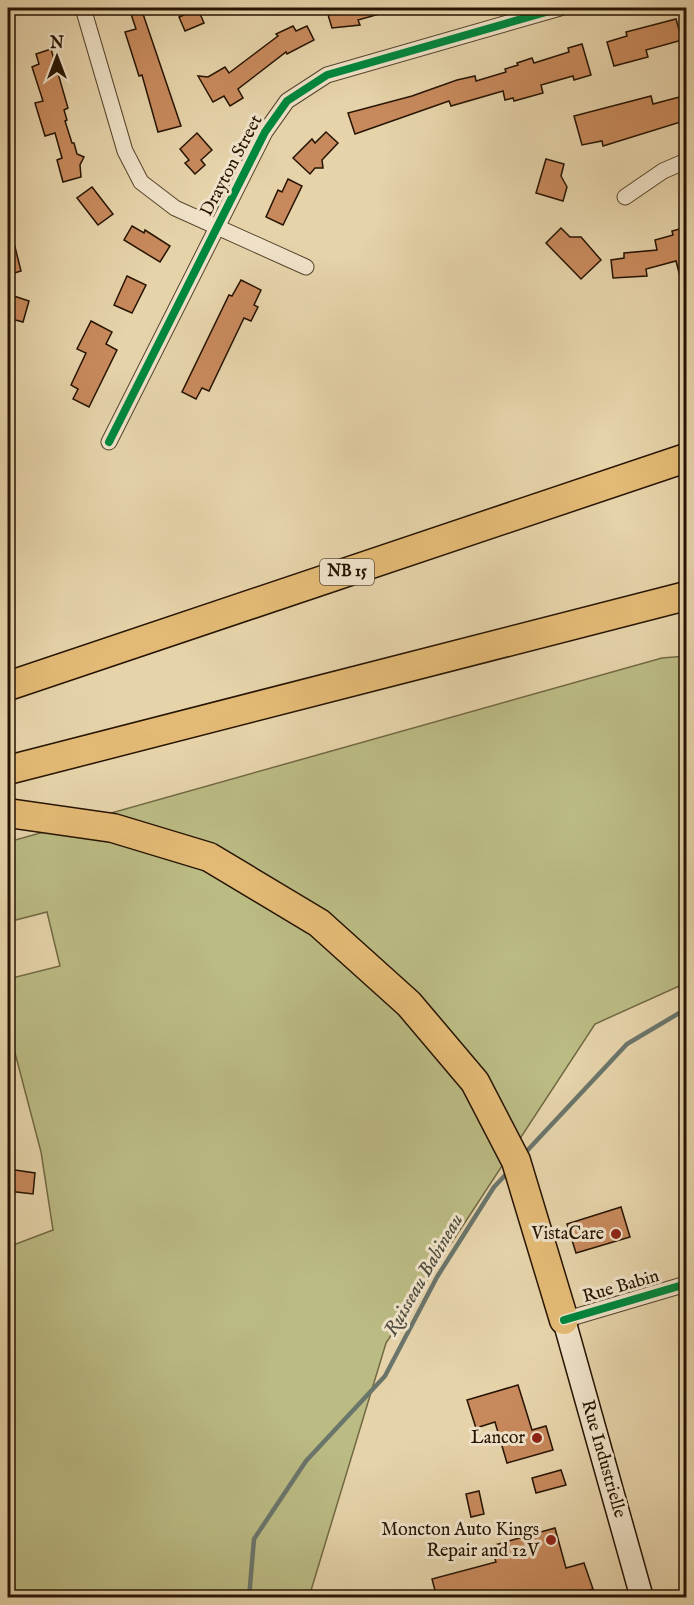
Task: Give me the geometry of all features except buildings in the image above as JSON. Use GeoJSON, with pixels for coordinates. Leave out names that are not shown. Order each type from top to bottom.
{"type":"FeatureCollection","features":[{"type":"Feature","properties":{"kind":"highway","name":"NB 15"},"geometry":{"type":"LineString","coordinates":[[8,686],[687,458]]}},
{"type":"Feature","properties":{"kind":"highway"},"geometry":{"type":"LineString","coordinates":[[8,770],[687,597]]}},
{"type":"Feature","properties":{"kind":"highway"},"geometry":{"type":"LineString","coordinates":[[8,813],[113,828],[209,857],[319,923],[409,1004],[475,1082],[516,1161],[564,1320]]}},
{"type":"Feature","properties":{"kind":"main road","name":"Rue Industrielle"},"geometry":{"type":"LineString","coordinates":[[564,1320],[642,1598]]}},
{"type":"Feature","properties":{"kind":"street"},"geometry":{"type":"LineString","coordinates":[[83,8],[125,151],[135,174],[160,199],[306,267]]}},
{"type":"Feature","properties":{"kind":"street","name":"Drayton Street"},"geometry":{"type":"LineString","coordinates":[[109,442],[265,132],[278,111],[297,92],[327,75],[360,64],[560,8]]}},
{"type":"Feature","properties":{"kind":"street"},"geometry":{"type":"LineString","coordinates":[[625,196],[663,171],[687,161]]}},
{"type":"Feature","properties":{"kind":"street","name":"Rue Babin"},"geometry":{"type":"LineString","coordinates":[[564,1320],[687,1284]]}},
{"type":"Feature","properties":{"kind":"green space"},"geometry":{"type":"Polygon","coordinates":[[[686,656],[686,983],[595,1024],[386,1343],[309,1597],[8,1597],[8,1247],[53,1230],[41,1152],[14,1049],[8,1050],[8,979],[60,966],[47,912],[8,922],[8,842],[662,658],[686,656]]]}},
{"type":"Feature","properties":{"kind":"waterway","name":"Ruisseau Babineau"},"geometry":{"type":"LineString","coordinates":[[524,1154],[627,1044],[686,1009]]}},
{"type":"Feature","properties":{"kind":"waterway","name":"Ruisseau Babineau"},"geometry":{"type":"LineString","coordinates":[[249,1598],[254,1539],[306,1461],[385,1376],[437,1277],[494,1187],[509,1171]]}},
{"type":"Feature","properties":{"kind":"cycle path"},"geometry":{"type":"LineString","coordinates":[[109,442],[265,132],[287,101],[327,75],[560,8]]}},
{"type":"Feature","properties":{"kind":"cycle path"},"geometry":{"type":"LineString","coordinates":[[564,1320],[686,1284]]}},
{"type":"Feature","properties":{"kind":"place","name":"VistaCare"},"geometry":{"type":"Point","coordinates":[616,1234]}},
{"type":"Feature","properties":{"kind":"place","name":"Lancor"},"geometry":{"type":"Point","coordinates":[537,1438]}},
{"type":"Feature","properties":{"kind":"place","name":"Moncton Auto Kings Repair and 12V"},"geometry":{"type":"Point","coordinates":[551,1540]}}]}
